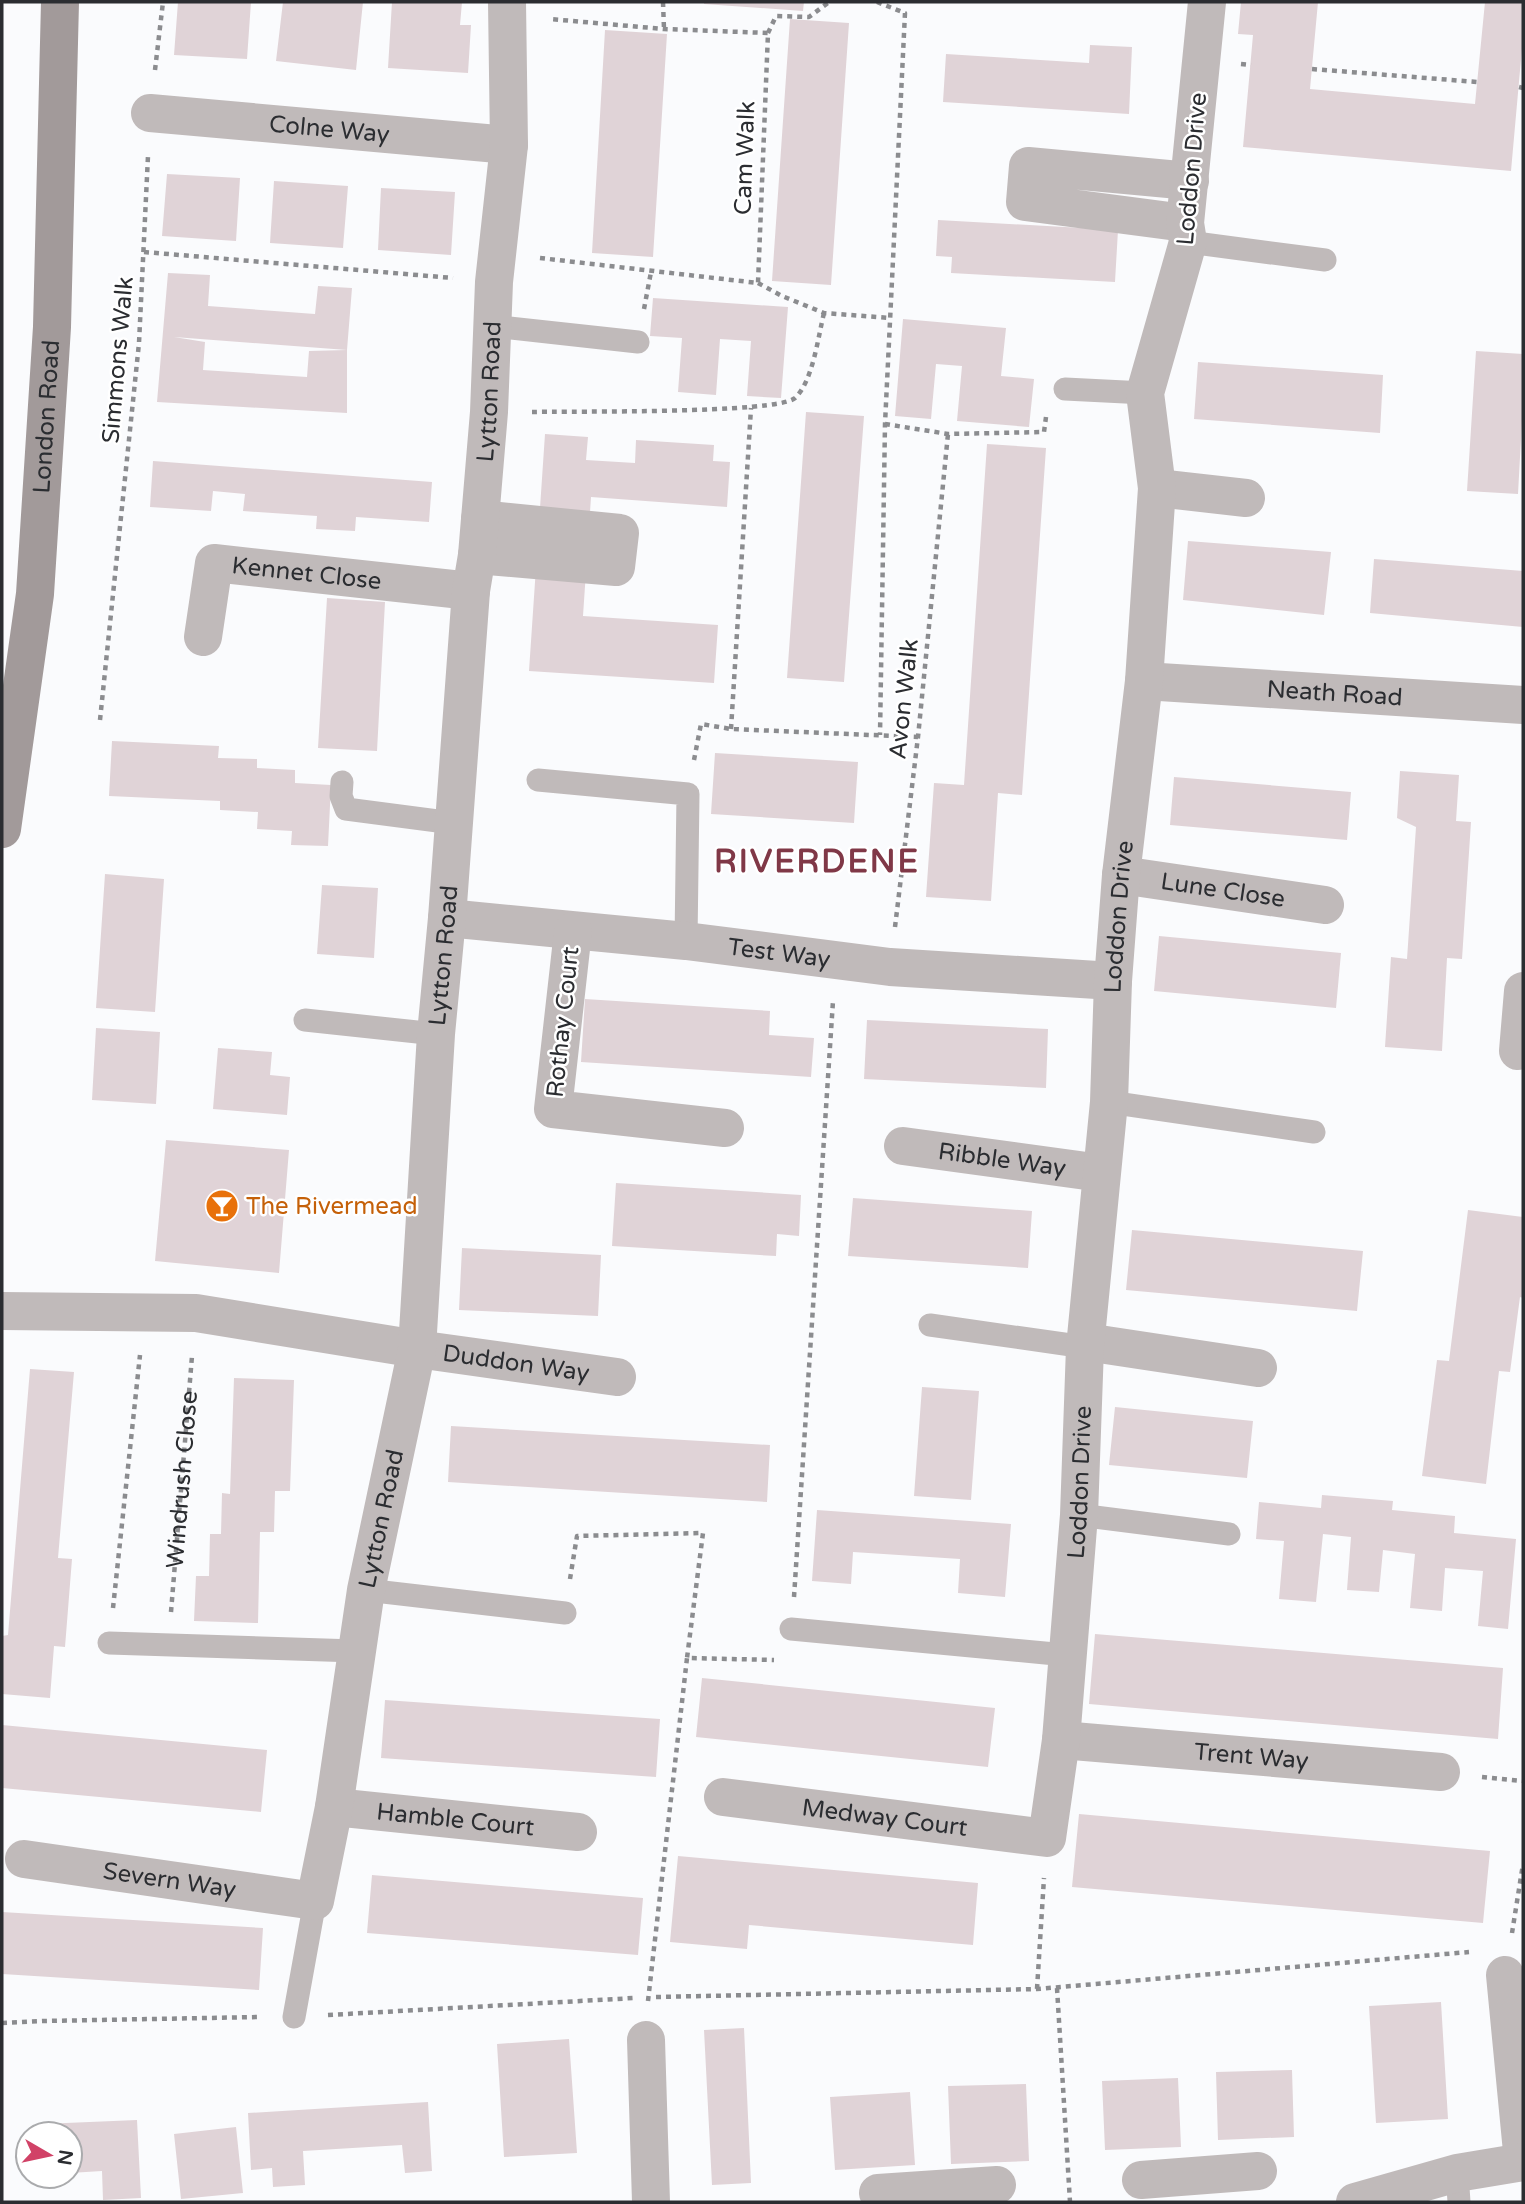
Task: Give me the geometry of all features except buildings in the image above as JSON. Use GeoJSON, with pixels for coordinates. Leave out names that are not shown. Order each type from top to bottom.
{"type":"FeatureCollection","features":[{"type":"Feature","properties":{"kind":"street","name":"London Road"},"geometry":{"type":"LineString","coordinates":[[2,829],[35,594],[52,327],[60,2]]}},
{"type":"Feature","properties":{"kind":"street","name":"Loddon Drive"},"geometry":{"type":"LineString","coordinates":[[1047,1838],[1061,1740],[1079,1515],[1085,1344],[1109,1102],[1113,981],[1121,876],[1144,681],[1157,488],[1145,393],[1187,232],[1189,181],[1207,2]]}},
{"type":"Feature","properties":{"kind":"street","name":"Lytton Road"},"geometry":{"type":"LineString","coordinates":[[315,1901],[334,1807],[366,1590],[417,1349],[436,1034],[489,412],[495,267],[509,145],[508,9]]}},
{"type":"Feature","properties":{"kind":"street","name":"Colne Way"},"geometry":{"type":"LineString","coordinates":[[150,113],[509,145]]}},
{"type":"Feature","properties":{"kind":"street"},"geometry":{"type":"LineString","coordinates":[[1187,232],[1025,202],[1028,166],[1189,181]]}},
{"type":"Feature","properties":{"kind":"street"},"geometry":{"type":"LineString","coordinates":[[1157,488],[1246,499]]}},
{"type":"Feature","properties":{"kind":"street","name":"Kennet Close"},"geometry":{"type":"LineString","coordinates":[[202,637],[214,564],[476,555]]}},
{"type":"Feature","properties":{"kind":"street","name":"Neath Road"},"geometry":{"type":"LineString","coordinates":[[1144,681],[1523,705]]}},
{"type":"Feature","properties":{"kind":"street","name":"Lune Close"},"geometry":{"type":"LineString","coordinates":[[1121,876],[1325,905]]}},
{"type":"Feature","properties":{"kind":"street","name":"Test Way"},"geometry":{"type":"LineString","coordinates":[[447,918],[686,941],[890,967],[1113,981]]}},
{"type":"Feature","properties":{"kind":"street","name":"Rothay Court"},"geometry":{"type":"LineString","coordinates":[[573,932],[553,1109],[725,1128]]}},
{"type":"Feature","properties":{"kind":"street"},"geometry":{"type":"LineString","coordinates":[[1518,1051],[1523,991]]}},
{"type":"Feature","properties":{"kind":"street","name":"Ribble Way"},"geometry":{"type":"LineString","coordinates":[[903,1146],[1101,1173]]}},
{"type":"Feature","properties":{"kind":"street"},"geometry":{"type":"LineString","coordinates":[[2,1311],[196,1313],[417,1349]]}},
{"type":"Feature","properties":{"kind":"street"},"geometry":{"type":"LineString","coordinates":[[1085,1344],[1258,1368]]}},
{"type":"Feature","properties":{"kind":"street","name":"Duddon Way"},"geometry":{"type":"LineString","coordinates":[[417,1349],[617,1377]]}},
{"type":"Feature","properties":{"kind":"street","name":"Trent Way"},"geometry":{"type":"LineString","coordinates":[[1061,1740],[1441,1772]]}},
{"type":"Feature","properties":{"kind":"street","name":"Medway Court"},"geometry":{"type":"LineString","coordinates":[[723,1797],[1047,1838]]}},
{"type":"Feature","properties":{"kind":"street","name":"Hamble Court"},"geometry":{"type":"LineString","coordinates":[[334,1807],[578,1832]]}},
{"type":"Feature","properties":{"kind":"street","name":"Severn Way"},"geometry":{"type":"LineString","coordinates":[[24,1859],[315,1901]]}},
{"type":"Feature","properties":{"kind":"street"},"geometry":{"type":"LineString","coordinates":[[1355,2202],[1458,2188],[1523,2162],[1507,1962]]}},
{"type":"Feature","properties":{"kind":"street"},"geometry":{"type":"LineString","coordinates":[[646,2040],[651,2202]]}},
{"type":"Feature","properties":{"kind":"street"},"geometry":{"type":"LineString","coordinates":[[1140,2180],[1197,2189],[1258,2171]]}},
{"type":"Feature","properties":{"kind":"street"},"geometry":{"type":"LineString","coordinates":[[878,2193],[940,2196],[997,2185]]}},
{"type":"Feature","properties":{"kind":"lane"},"geometry":{"type":"LineString","coordinates":[[1187,232],[1325,260]]}},
{"type":"Feature","properties":{"kind":"lane"},"geometry":{"type":"LineString","coordinates":[[492,326],[638,342]]}},
{"type":"Feature","properties":{"kind":"lane"},"geometry":{"type":"LineString","coordinates":[[1065,389],[1145,393]]}},
{"type":"Feature","properties":{"kind":"lane"},"geometry":{"type":"LineString","coordinates":[[538,780],[688,794],[686,941]]}},
{"type":"Feature","properties":{"kind":"lane"},"geometry":{"type":"LineString","coordinates":[[342,782],[341,796],[346,808],[453,823]]}},
{"type":"Feature","properties":{"kind":"lane"},"geometry":{"type":"LineString","coordinates":[[304,1020],[436,1034]]}},
{"type":"Feature","properties":{"kind":"lane"},"geometry":{"type":"LineString","coordinates":[[1109,1102],[1314,1132]]}},
{"type":"Feature","properties":{"kind":"lane"},"geometry":{"type":"LineString","coordinates":[[930,1325],[1085,1344]]}},
{"type":"Feature","properties":{"kind":"lane"},"geometry":{"type":"LineString","coordinates":[[1079,1515],[1229,1534]]}},
{"type":"Feature","properties":{"kind":"lane"},"geometry":{"type":"LineString","coordinates":[[366,1590],[565,1613]]}},
{"type":"Feature","properties":{"kind":"lane"},"geometry":{"type":"LineString","coordinates":[[792,1629],[1066,1655]]}},
{"type":"Feature","properties":{"kind":"lane"},"geometry":{"type":"LineString","coordinates":[[109,1643],[356,1651]]}},
{"type":"Feature","properties":{"kind":"lane"},"geometry":{"type":"LineString","coordinates":[[295,2017],[315,1901]]}},
{"type":"Feature","properties":{"kind":"path","name":"Simmons Walk"},"geometry":{"type":"LineString","coordinates":[[100,720],[139,343],[150,113],[163,2]]}},
{"type":"Feature","properties":{"kind":"path"},"geometry":{"type":"LineString","coordinates":[[663,2],[664,29]]}},
{"type":"Feature","properties":{"kind":"path"},"geometry":{"type":"LineString","coordinates":[[508,9],[664,29],[768,33],[776,16],[809,17],[830,2]]}},
{"type":"Feature","properties":{"kind":"path"},"geometry":{"type":"LineString","coordinates":[[877,2],[905,13],[885,424],[880,735]]}},
{"type":"Feature","properties":{"kind":"path","name":"Cam Walk"},"geometry":{"type":"LineString","coordinates":[[758,283],[768,33]]}},
{"type":"Feature","properties":{"kind":"path"},"geometry":{"type":"LineString","coordinates":[[1312,69],[1477,82]]}},
{"type":"Feature","properties":{"kind":"path"},"geometry":{"type":"LineString","coordinates":[[144,252],[651,272],[758,283],[824,313],[890,318]]}},
{"type":"Feature","properties":{"kind":"path"},"geometry":{"type":"LineString","coordinates":[[489,412],[751,408],[792,401],[805,386],[824,313]]}},
{"type":"Feature","properties":{"kind":"path"},"geometry":{"type":"LineString","coordinates":[[885,424],[948,434],[1044,432],[1047,404],[1065,389]]}},
{"type":"Feature","properties":{"kind":"path"},"geometry":{"type":"LineString","coordinates":[[731,729],[751,408]]}},
{"type":"Feature","properties":{"kind":"path","name":"Avon Walk"},"geometry":{"type":"LineString","coordinates":[[890,967],[918,737],[948,434]]}},
{"type":"Feature","properties":{"kind":"path"},"geometry":{"type":"LineString","coordinates":[[701,724],[731,729],[918,737]]}},
{"type":"Feature","properties":{"kind":"path"},"geometry":{"type":"LineString","coordinates":[[687,1658],[789,1661],[836,960]]}},
{"type":"Feature","properties":{"kind":"path"},"geometry":{"type":"LineString","coordinates":[[109,1643],[145,1313]]}},
{"type":"Feature","properties":{"kind":"path","name":"Windrush Close"},"geometry":{"type":"LineString","coordinates":[[168,1645],[196,1313]]}},
{"type":"Feature","properties":{"kind":"path"},"geometry":{"type":"LineString","coordinates":[[565,1613],[577,1536],[703,1533],[648,1997],[1037,1989],[1507,1962],[1523,1864]]}},
{"type":"Feature","properties":{"kind":"path"},"geometry":{"type":"LineString","coordinates":[[1037,1989],[1047,1838]]}},
{"type":"Feature","properties":{"kind":"path"},"geometry":{"type":"LineString","coordinates":[[1057,1988],[1070,2202]]}},
{"type":"Feature","properties":{"kind":"path"},"geometry":{"type":"LineString","coordinates":[[2,2024],[295,2017],[634,1998]]}},
{"type":"Feature","properties":{"kind":"place","name":"The Rivermead"},"geometry":{"type":"Point","coordinates":[222,1206]}},
{"type":"Feature","properties":{"kind":"district","name":"RIVERDENE"},"geometry":{"type":"Point","coordinates":[817,862]}}]}
